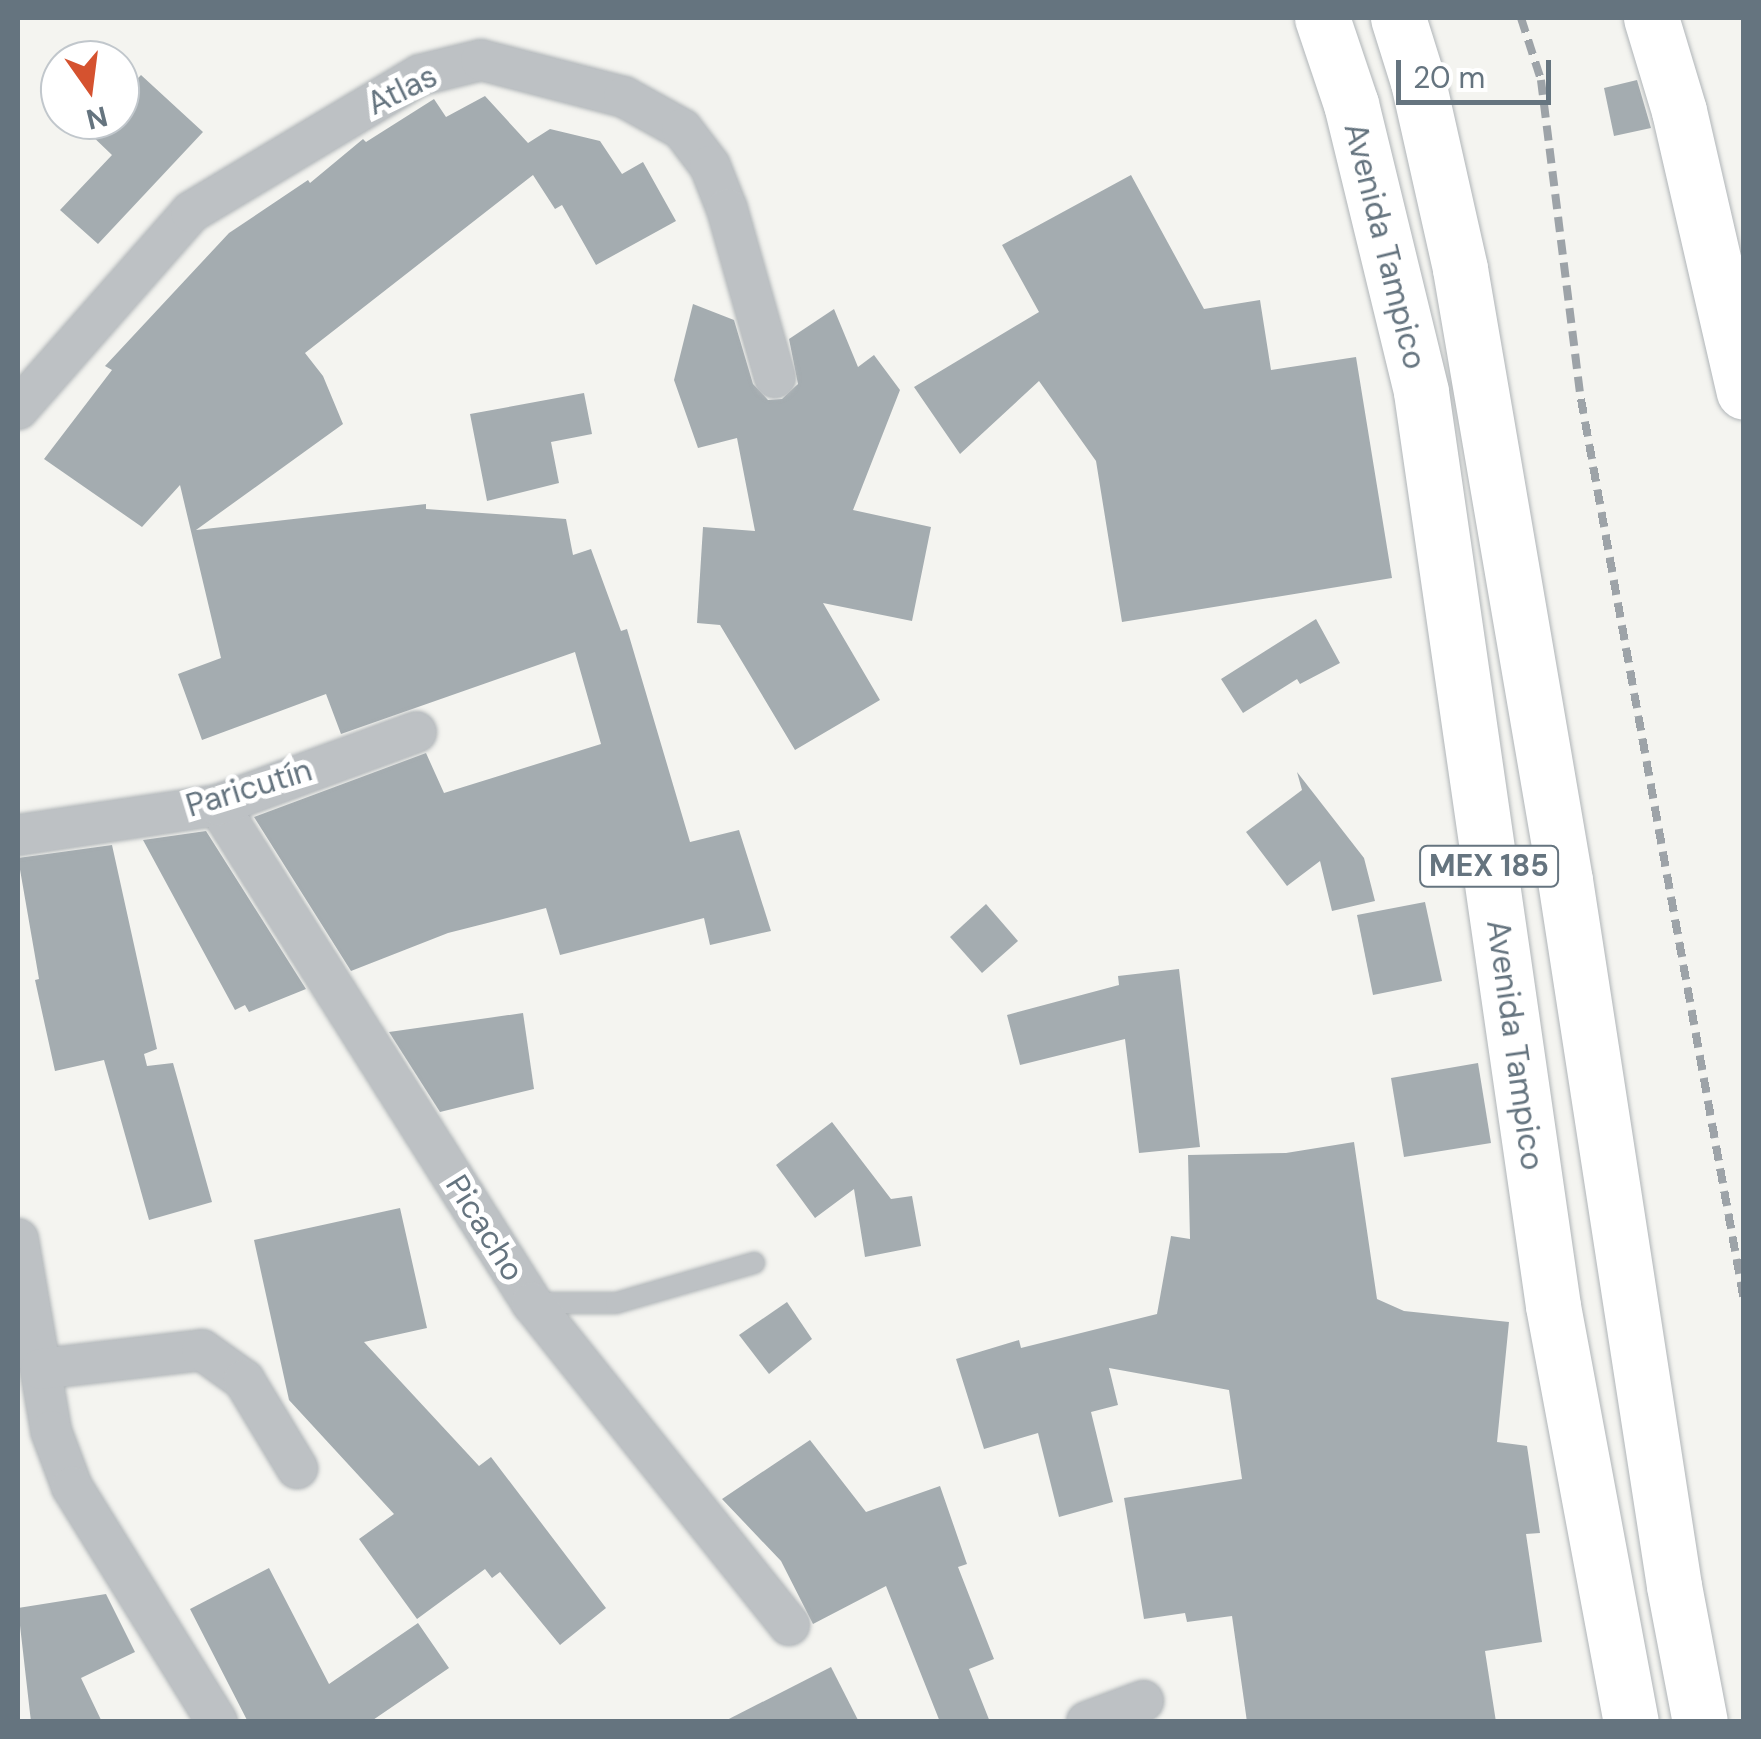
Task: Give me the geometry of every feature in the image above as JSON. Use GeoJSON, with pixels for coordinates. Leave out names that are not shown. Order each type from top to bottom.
{"type":"FeatureCollection","features":[{"type":"Feature","properties":{"kind":"main road","name":"Avenida Tampico"},"geometry":{"type":"LineString","coordinates":[[1322,18],[1352,104],[1420,392],[1553,1306],[1630,1722]]}},
{"type":"Feature","properties":{"kind":"main road","name":"Avenida Tampico"},"geometry":{"type":"LineString","coordinates":[[1398,18],[1418,82],[1460,270],[1565,880],[1674,1586],[1700,1722]]}},
{"type":"Feature","properties":{"kind":"main road"},"geometry":{"type":"LineString","coordinates":[[1651,18],[1684,129],[1744,392]]}},
{"type":"Feature","properties":{"kind":"street","name":"Atlas"},"geometry":{"type":"LineString","coordinates":[[18,409],[191,212],[420,74],[481,60],[624,96],[682,130],[710,166],[727,209],[775,377]]}},
{"type":"Feature","properties":{"kind":"street","name":"Paricutín"},"geometry":{"type":"LineString","coordinates":[[18,834],[218,805],[416,732]]}},
{"type":"Feature","properties":{"kind":"street","name":"Picacho"},"geometry":{"type":"LineString","coordinates":[[218,805],[532,1303],[788,1625]]}},
{"type":"Feature","properties":{"kind":"street"},"geometry":{"type":"LineString","coordinates":[[18,1239],[51,1430],[72,1487],[216,1722]]}},
{"type":"Feature","properties":{"kind":"street"},"geometry":{"type":"LineString","coordinates":[[40,1369],[202,1350],[244,1380],[297,1468]]}},
{"type":"Feature","properties":{"kind":"street"},"geometry":{"type":"LineString","coordinates":[[1087,1722],[1143,1701]]}},
{"type":"Feature","properties":{"kind":"lane"},"geometry":{"type":"LineString","coordinates":[[532,1303],[616,1303],[754,1263]]}},
{"type":"Feature","properties":{"kind":"building"},"geometry":{"type":"Polygon","coordinates":[[[140,76],[203,132],[98,244],[60,210],[112,155],[96,140],[140,140],[140,76]]]}},
{"type":"Feature","properties":{"kind":"building"},"geometry":{"type":"Polygon","coordinates":[[[1637,80],[1651,128],[1614,136],[1604,88],[1637,80]]]}},
{"type":"Feature","properties":{"kind":"building"},"geometry":{"type":"Polygon","coordinates":[[[485,96],[528,143],[550,129],[600,141],[622,174],[643,162],[676,221],[596,265],[562,205],[555,209],[533,175],[305,353],[323,376],[343,424],[196,530],[426,504],[426,509],[566,519],[573,555],[591,549],[621,631],[627,629],[690,842],[739,830],[771,931],[710,945],[704,918],[560,955],[546,908],[448,933],[351,971],[254,817],[426,753],[444,793],[601,744],[575,652],[341,734],[326,694],[202,740],[178,674],[221,658],[180,485],[142,527],[44,459],[112,370],[105,366],[229,233],[308,180],[310,183],[363,139],[366,142],[434,99],[446,117],[485,96]]]}},
{"type":"Feature","properties":{"kind":"building"},"geometry":{"type":"Polygon","coordinates":[[[1131,175],[1204,309],[1260,300],[1271,370],[1356,357],[1392,578],[1122,622],[1096,461],[1039,381],[960,454],[914,387],[1039,312],[1002,245],[1131,175]]]}},
{"type":"Feature","properties":{"kind":"building"},"geometry":{"type":"Polygon","coordinates":[[[693,304],[734,320],[753,384],[768,400],[782,399],[798,384],[789,339],[834,309],[858,367],[874,355],[900,390],[853,510],[931,527],[912,621],[823,603],[880,700],[795,750],[720,625],[697,623],[703,527],[755,531],[737,438],[698,448],[674,380],[693,304]]]}},
{"type":"Feature","properties":{"kind":"building"},"geometry":{"type":"Polygon","coordinates":[[[584,393],[592,434],[551,442],[559,483],[487,501],[470,414],[584,393]]]}},
{"type":"Feature","properties":{"kind":"building"},"geometry":{"type":"Polygon","coordinates":[[[1316,619],[1340,663],[1300,684],[1297,679],[1243,713],[1221,679],[1316,619]]]}},
{"type":"Feature","properties":{"kind":"building"},"geometry":{"type":"Polygon","coordinates":[[[1297,772],[1364,858],[1375,901],[1332,911],[1320,861],[1287,886],[1246,832],[1302,790],[1297,772]]]}},
{"type":"Feature","properties":{"kind":"building"},"geometry":{"type":"Polygon","coordinates":[[[206,831],[306,989],[249,1012],[245,1005],[235,1010],[143,840],[206,831]]]}},
{"type":"Feature","properties":{"kind":"building"},"geometry":{"type":"Polygon","coordinates":[[[112,845],[157,1049],[144,1054],[147,1066],[173,1063],[212,1202],[149,1220],[104,1060],[55,1071],[35,980],[39,979],[18,858],[112,845]]]}},
{"type":"Feature","properties":{"kind":"building"},"geometry":{"type":"Polygon","coordinates":[[[1425,902],[1442,981],[1373,995],[1357,915],[1425,902]]]}},
{"type":"Feature","properties":{"kind":"building"},"geometry":{"type":"Polygon","coordinates":[[[986,904],[1018,941],[982,973],[950,937],[986,904]]]}},
{"type":"Feature","properties":{"kind":"building"},"geometry":{"type":"Polygon","coordinates":[[[1179,969],[1200,1147],[1139,1153],[1125,1039],[1020,1065],[1007,1015],[1119,985],[1118,976],[1179,969]]]}},
{"type":"Feature","properties":{"kind":"building"},"geometry":{"type":"Polygon","coordinates":[[[523,1013],[534,1089],[440,1112],[389,1032],[523,1013]]]}},
{"type":"Feature","properties":{"kind":"building"},"geometry":{"type":"Polygon","coordinates":[[[1478,1063],[1491,1143],[1404,1157],[1391,1078],[1478,1063]]]}},
{"type":"Feature","properties":{"kind":"building"},"geometry":{"type":"Polygon","coordinates":[[[832,1122],[891,1199],[912,1196],[921,1246],[865,1257],[854,1189],[815,1218],[776,1165],[832,1122]]]}},
{"type":"Feature","properties":{"kind":"building"},"geometry":{"type":"Polygon","coordinates":[[[1354,1142],[1377,1299],[1404,1311],[1509,1322],[1497,1442],[1527,1446],[1540,1533],[1526,1534],[1542,1642],[1485,1651],[1496,1722],[1247,1722],[1232,1616],[1187,1622],[1185,1613],[1144,1619],[1124,1498],[1242,1479],[1229,1390],[1109,1368],[1118,1405],[1091,1412],[1113,1502],[1059,1517],[1038,1433],[984,1449],[956,1359],[1019,1340],[1021,1348],[1157,1314],[1171,1236],[1190,1239],[1188,1155],[1286,1153],[1354,1142]]]}},
{"type":"Feature","properties":{"kind":"building"},"geometry":{"type":"Polygon","coordinates":[[[400,1208],[427,1328],[364,1342],[479,1466],[491,1457],[606,1608],[560,1645],[500,1572],[492,1578],[485,1569],[417,1619],[359,1539],[394,1514],[289,1400],[254,1240],[400,1208]]]}},
{"type":"Feature","properties":{"kind":"building"},"geometry":{"type":"Polygon","coordinates":[[[787,1302],[812,1339],[769,1374],[739,1335],[787,1302]]]}},
{"type":"Feature","properties":{"kind":"building"},"geometry":{"type":"Polygon","coordinates":[[[810,1440],[866,1512],[940,1486],[967,1564],[958,1567],[994,1659],[969,1669],[990,1722],[940,1722],[886,1586],[813,1624],[781,1561],[722,1499],[810,1440]]]}},
{"type":"Feature","properties":{"kind":"building"},"geometry":{"type":"Polygon","coordinates":[[[269,1568],[329,1684],[418,1623],[449,1668],[370,1722],[248,1722],[190,1609],[269,1568]]]}},
{"type":"Feature","properties":{"kind":"building"},"geometry":{"type":"Polygon","coordinates":[[[106,1594],[135,1652],[81,1678],[102,1722],[31,1722],[18,1608],[106,1594]]]}},
{"type":"Feature","properties":{"kind":"building"},"geometry":{"type":"Polygon","coordinates":[[[831,1667],[859,1722],[723,1722],[831,1667]]]}},
{"type":"Feature","properties":{"kind":"railway"},"geometry":{"type":"LineString","coordinates":[[1521,18],[1541,80],[1581,399],[1744,1300]]}}]}
